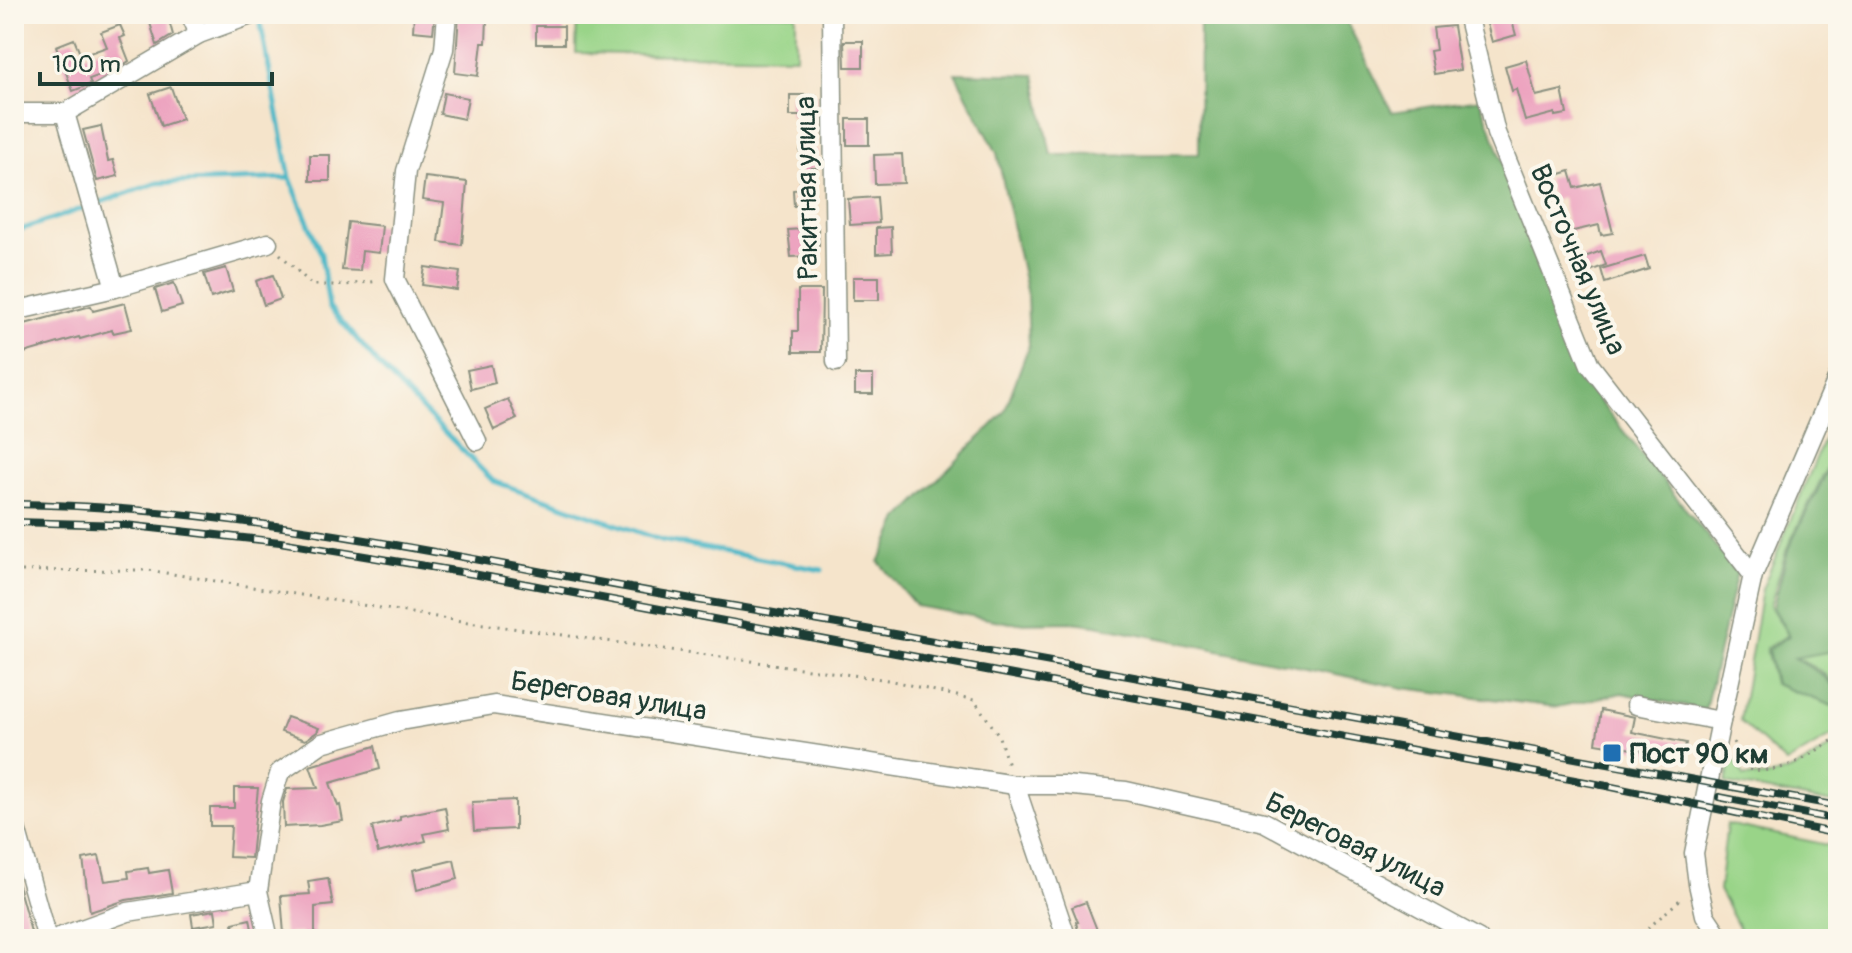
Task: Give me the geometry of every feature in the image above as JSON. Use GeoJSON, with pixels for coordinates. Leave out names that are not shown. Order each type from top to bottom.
{"type":"FeatureCollection","features":[{"type":"Feature","properties":{"kind":"street"},"geometry":{"type":"LineString","coordinates":[[190,14],[199,34]]}},
{"type":"Feature","properties":{"kind":"street"},"geometry":{"type":"LineString","coordinates":[[447,14],[444,49],[406,171],[395,279],[477,441]]}},
{"type":"Feature","properties":{"kind":"street","name":"Ракитная улица"},"geometry":{"type":"LineString","coordinates":[[832,14],[836,362]]}},
{"type":"Feature","properties":{"kind":"street","name":"Восточная улица"},"geometry":{"type":"LineString","coordinates":[[1467,14],[1496,133],[1590,365],[1753,575]]}},
{"type":"Feature","properties":{"kind":"street"},"geometry":{"type":"LineString","coordinates":[[14,113],[65,113],[199,34],[251,16]]}},
{"type":"Feature","properties":{"kind":"street"},"geometry":{"type":"LineString","coordinates":[[65,113],[115,288]]}},
{"type":"Feature","properties":{"kind":"street"},"geometry":{"type":"LineString","coordinates":[[14,311],[115,288],[268,243]]}},
{"type":"Feature","properties":{"kind":"street"},"geometry":{"type":"LineString","coordinates":[[1721,939],[1705,915],[1694,853],[1721,721],[1753,575],[1838,377]]}},
{"type":"Feature","properties":{"kind":"street","name":"Береговая улица"},"geometry":{"type":"LineString","coordinates":[[269,939],[258,891],[271,801],[280,772],[322,743],[400,721],[494,705],[1015,785],[1064,785],[1126,791],[1264,822],[1479,939]]}},
{"type":"Feature","properties":{"kind":"street"},"geometry":{"type":"LineString","coordinates":[[1636,705],[1721,721]]}},
{"type":"Feature","properties":{"kind":"street"},"geometry":{"type":"LineString","coordinates":[[1015,785],[1067,939]]}},
{"type":"Feature","properties":{"kind":"street"},"geometry":{"type":"LineString","coordinates":[[14,821],[47,939]]}},
{"type":"Feature","properties":{"kind":"street"},"geometry":{"type":"LineString","coordinates":[[54,939],[128,912],[258,891]]}},
{"type":"Feature","properties":{"kind":"path"},"geometry":{"type":"LineString","coordinates":[[268,243],[312,285],[395,279]]}},
{"type":"Feature","properties":{"kind":"path"},"geometry":{"type":"LineString","coordinates":[[14,571],[148,570],[454,620],[888,680],[974,700],[998,734],[1015,785]]}},
{"type":"Feature","properties":{"kind":"path"},"geometry":{"type":"LineString","coordinates":[[1721,721],[1748,769],[1766,772],[1792,766],[1838,737]]}},
{"type":"Feature","properties":{"kind":"path"},"geometry":{"type":"LineString","coordinates":[[1636,939],[1698,884]]}},
{"type":"Feature","properties":{"kind":"green space"},"geometry":{"type":"Polygon","coordinates":[[[577,14],[796,14],[796,57],[576,53],[577,14]]]}},
{"type":"Feature","properties":{"kind":"green space"},"geometry":{"type":"Polygon","coordinates":[[[1200,14],[1343,14],[1392,112],[1480,99],[1584,382],[1737,573],[1705,710],[1622,693],[1557,707],[1404,688],[1096,625],[1072,622],[1011,623],[916,606],[879,562],[899,519],[1004,413],[1029,345],[1027,295],[997,153],[955,73],[1035,75],[1051,155],[1199,154],[1200,14]]]}},
{"type":"Feature","properties":{"kind":"green space"},"geometry":{"type":"Polygon","coordinates":[[[1838,405],[1838,445],[1787,548],[1770,606],[1788,635],[1766,648],[1774,684],[1838,708],[1838,732],[1786,763],[1740,721],[1762,589],[1838,405]]]}},
{"type":"Feature","properties":{"kind":"green space"},"geometry":{"type":"Polygon","coordinates":[[[1838,450],[1838,650],[1794,658],[1821,674],[1838,691],[1838,708],[1775,684],[1768,649],[1789,636],[1773,607],[1789,547],[1838,450]]]}},
{"type":"Feature","properties":{"kind":"green space"},"geometry":{"type":"Polygon","coordinates":[[[1838,650],[1838,688],[1822,672],[1795,657],[1838,650]]]}},
{"type":"Feature","properties":{"kind":"green space"},"geometry":{"type":"Polygon","coordinates":[[[1838,742],[1838,804],[1726,783],[1732,755],[1744,776],[1771,776],[1794,769],[1838,742]]]}},
{"type":"Feature","properties":{"kind":"green space"},"geometry":{"type":"Polygon","coordinates":[[[1727,824],[1838,847],[1838,939],[1745,939],[1719,890],[1727,824]]]}},
{"type":"Feature","properties":{"kind":"building"},"geometry":{"type":"Polygon","coordinates":[[[414,14],[435,14],[433,33],[413,31],[414,14]]]}},
{"type":"Feature","properties":{"kind":"building"},"geometry":{"type":"Polygon","coordinates":[[[459,14],[487,18],[486,43],[482,43],[478,76],[455,73],[459,14]]]}},
{"type":"Feature","properties":{"kind":"building"},"geometry":{"type":"Polygon","coordinates":[[[1510,14],[1516,35],[1492,42],[1485,17],[1510,14]]]}},
{"type":"Feature","properties":{"kind":"building"},"geometry":{"type":"Polygon","coordinates":[[[168,17],[173,35],[157,45],[150,23],[168,17]]]}},
{"type":"Feature","properties":{"kind":"building"},"geometry":{"type":"Polygon","coordinates":[[[120,25],[125,36],[120,38],[129,61],[115,70],[89,79],[91,84],[73,91],[56,46],[74,39],[81,56],[107,47],[101,32],[120,25]]]}},
{"type":"Feature","properties":{"kind":"building"},"geometry":{"type":"Polygon","coordinates":[[[536,26],[564,26],[564,44],[536,44],[536,26]]]}},
{"type":"Feature","properties":{"kind":"building"},"geometry":{"type":"Polygon","coordinates":[[[1453,26],[1460,70],[1434,74],[1430,51],[1436,50],[1433,28],[1453,26]]]}},
{"type":"Feature","properties":{"kind":"building"},"geometry":{"type":"Polygon","coordinates":[[[844,41],[863,41],[863,67],[845,67],[844,41]]]}},
{"type":"Feature","properties":{"kind":"building"},"geometry":{"type":"Polygon","coordinates":[[[1526,60],[1536,96],[1562,90],[1567,114],[1555,116],[1555,113],[1525,121],[1516,89],[1512,91],[1505,66],[1526,60]]]}},
{"type":"Feature","properties":{"kind":"building"},"geometry":{"type":"Polygon","coordinates":[[[171,87],[182,119],[161,126],[150,94],[171,87]]]}},
{"type":"Feature","properties":{"kind":"building"},"geometry":{"type":"Polygon","coordinates":[[[444,93],[468,98],[464,119],[440,114],[444,93]]]}},
{"type":"Feature","properties":{"kind":"building"},"geometry":{"type":"Polygon","coordinates":[[[790,95],[816,95],[816,116],[790,116],[790,95]]]}},
{"type":"Feature","properties":{"kind":"building"},"geometry":{"type":"Polygon","coordinates":[[[847,119],[869,119],[869,145],[847,145],[847,119]]]}},
{"type":"Feature","properties":{"kind":"building"},"geometry":{"type":"Polygon","coordinates":[[[101,126],[108,161],[113,160],[118,176],[97,181],[83,130],[101,126]]]}},
{"type":"Feature","properties":{"kind":"building"},"geometry":{"type":"Polygon","coordinates":[[[800,150],[817,150],[817,168],[810,168],[812,205],[794,206],[793,190],[800,189],[800,150]]]}},
{"type":"Feature","properties":{"kind":"building"},"geometry":{"type":"Polygon","coordinates":[[[902,154],[904,183],[875,184],[874,155],[902,154]]]}},
{"type":"Feature","properties":{"kind":"building"},"geometry":{"type":"Polygon","coordinates":[[[310,155],[330,155],[330,181],[310,181],[310,155]]]}},
{"type":"Feature","properties":{"kind":"building"},"geometry":{"type":"Polygon","coordinates":[[[1570,171],[1575,188],[1600,182],[1613,233],[1601,235],[1599,225],[1569,232],[1562,197],[1553,200],[1547,178],[1570,171]]]}},
{"type":"Feature","properties":{"kind":"building"},"geometry":{"type":"Polygon","coordinates":[[[425,177],[467,182],[462,245],[439,242],[444,203],[422,200],[425,177]]]}},
{"type":"Feature","properties":{"kind":"building"},"geometry":{"type":"Polygon","coordinates":[[[877,197],[879,223],[850,225],[848,199],[877,197]]]}},
{"type":"Feature","properties":{"kind":"building"},"geometry":{"type":"Polygon","coordinates":[[[348,222],[382,226],[379,253],[362,251],[360,271],[342,270],[348,222]]]}},
{"type":"Feature","properties":{"kind":"building"},"geometry":{"type":"Polygon","coordinates":[[[891,227],[892,253],[876,254],[876,228],[891,227]]]}},
{"type":"Feature","properties":{"kind":"building"},"geometry":{"type":"Polygon","coordinates":[[[818,228],[819,245],[811,245],[811,256],[791,257],[788,230],[818,228]]]}},
{"type":"Feature","properties":{"kind":"building"},"geometry":{"type":"Polygon","coordinates":[[[1601,251],[1606,265],[1585,273],[1579,259],[1601,251]]]}},
{"type":"Feature","properties":{"kind":"building"},"geometry":{"type":"Polygon","coordinates":[[[1645,256],[1649,269],[1605,283],[1601,269],[1645,256]]]}},
{"type":"Feature","properties":{"kind":"building"},"geometry":{"type":"Polygon","coordinates":[[[425,267],[460,272],[457,290],[422,285],[425,267]]]}},
{"type":"Feature","properties":{"kind":"building"},"geometry":{"type":"Polygon","coordinates":[[[226,268],[233,291],[211,298],[204,274],[226,268]]]}},
{"type":"Feature","properties":{"kind":"building"},"geometry":{"type":"Polygon","coordinates":[[[273,275],[281,299],[264,305],[256,281],[273,275]]]}},
{"type":"Feature","properties":{"kind":"building"},"geometry":{"type":"Polygon","coordinates":[[[853,277],[879,277],[879,300],[853,300],[853,277]]]}},
{"type":"Feature","properties":{"kind":"building"},"geometry":{"type":"Polygon","coordinates":[[[174,283],[182,306],[162,312],[155,289],[174,283]]]}},
{"type":"Feature","properties":{"kind":"building"},"geometry":{"type":"Polygon","coordinates":[[[798,290],[822,290],[821,352],[793,352],[793,331],[798,331],[798,290]]]}},
{"type":"Feature","properties":{"kind":"building"},"geometry":{"type":"Polygon","coordinates":[[[125,303],[132,329],[79,337],[14,356],[14,323],[20,322],[21,325],[91,306],[93,311],[125,303]]]}},
{"type":"Feature","properties":{"kind":"building"},"geometry":{"type":"Polygon","coordinates":[[[491,365],[495,383],[471,389],[467,370],[491,365]]]}},
{"type":"Feature","properties":{"kind":"building"},"geometry":{"type":"Polygon","coordinates":[[[855,375],[873,375],[873,394],[855,394],[855,375]]]}},
{"type":"Feature","properties":{"kind":"building"},"geometry":{"type":"Polygon","coordinates":[[[508,399],[517,419],[494,430],[485,409],[508,399]]]}},
{"type":"Feature","properties":{"kind":"building"},"geometry":{"type":"Polygon","coordinates":[[[1601,710],[1635,717],[1632,732],[1686,743],[1682,761],[1596,743],[1601,710]]]}},
{"type":"Feature","properties":{"kind":"building"},"geometry":{"type":"Polygon","coordinates":[[[287,717],[319,728],[305,740],[281,732],[287,717]]]}},
{"type":"Feature","properties":{"kind":"building"},"geometry":{"type":"Polygon","coordinates":[[[375,746],[380,769],[330,783],[343,821],[284,827],[283,802],[287,789],[318,788],[310,766],[375,746]]]}},
{"type":"Feature","properties":{"kind":"building"},"geometry":{"type":"Polygon","coordinates":[[[234,788],[258,788],[251,858],[229,857],[231,826],[210,826],[210,808],[234,808],[234,788]]]}},
{"type":"Feature","properties":{"kind":"building"},"geometry":{"type":"Polygon","coordinates":[[[515,800],[515,829],[474,831],[472,802],[515,800]]]}},
{"type":"Feature","properties":{"kind":"building"},"geometry":{"type":"Polygon","coordinates":[[[445,807],[449,829],[424,834],[426,841],[378,853],[372,827],[400,820],[400,816],[445,807]]]}},
{"type":"Feature","properties":{"kind":"building"},"geometry":{"type":"Polygon","coordinates":[[[99,856],[105,881],[129,878],[128,871],[148,868],[149,873],[168,870],[172,893],[126,900],[90,912],[83,859],[99,856]]]}},
{"type":"Feature","properties":{"kind":"building"},"geometry":{"type":"Polygon","coordinates":[[[454,860],[458,879],[417,890],[413,870],[454,860]]]}},
{"type":"Feature","properties":{"kind":"building"},"geometry":{"type":"Polygon","coordinates":[[[328,878],[333,905],[315,907],[315,939],[301,939],[301,933],[284,934],[281,896],[310,894],[308,881],[328,878]]]}},
{"type":"Feature","properties":{"kind":"building"},"geometry":{"type":"Polygon","coordinates":[[[18,885],[33,939],[14,939],[14,886],[18,885]]]}},
{"type":"Feature","properties":{"kind":"building"},"geometry":{"type":"Polygon","coordinates":[[[1086,902],[1099,935],[1080,939],[1072,907],[1086,902]]]}},
{"type":"Feature","properties":{"kind":"building"},"geometry":{"type":"Polygon","coordinates":[[[215,910],[217,923],[193,927],[191,914],[215,910]]]}},
{"type":"Feature","properties":{"kind":"building"},"geometry":{"type":"Polygon","coordinates":[[[250,919],[254,939],[236,939],[233,923],[250,919]]]}},
{"type":"Feature","properties":{"kind":"waterway"},"geometry":{"type":"LineString","coordinates":[[259,15],[290,178],[321,254],[329,307],[388,375],[493,481],[661,540],[822,570]]}},
{"type":"Feature","properties":{"kind":"waterway"},"geometry":{"type":"LineString","coordinates":[[14,232],[157,183],[290,178]]}},
{"type":"Feature","properties":{"kind":"railway"},"geometry":{"type":"LineString","coordinates":[[14,504],[101,507],[187,515],[360,539],[1838,806]]}},
{"type":"Feature","properties":{"kind":"railway"},"geometry":{"type":"LineString","coordinates":[[14,522],[125,525],[280,542],[473,574],[1607,786],[1838,834]]}},
{"type":"Feature","properties":{"kind":"railway"},"geometry":{"type":"LineString","coordinates":[[1719,797],[1838,820]]}},
{"type":"Feature","properties":{"kind":"place","name":"Пост 90 км"},"geometry":{"type":"Point","coordinates":[1612,753]}}]}
